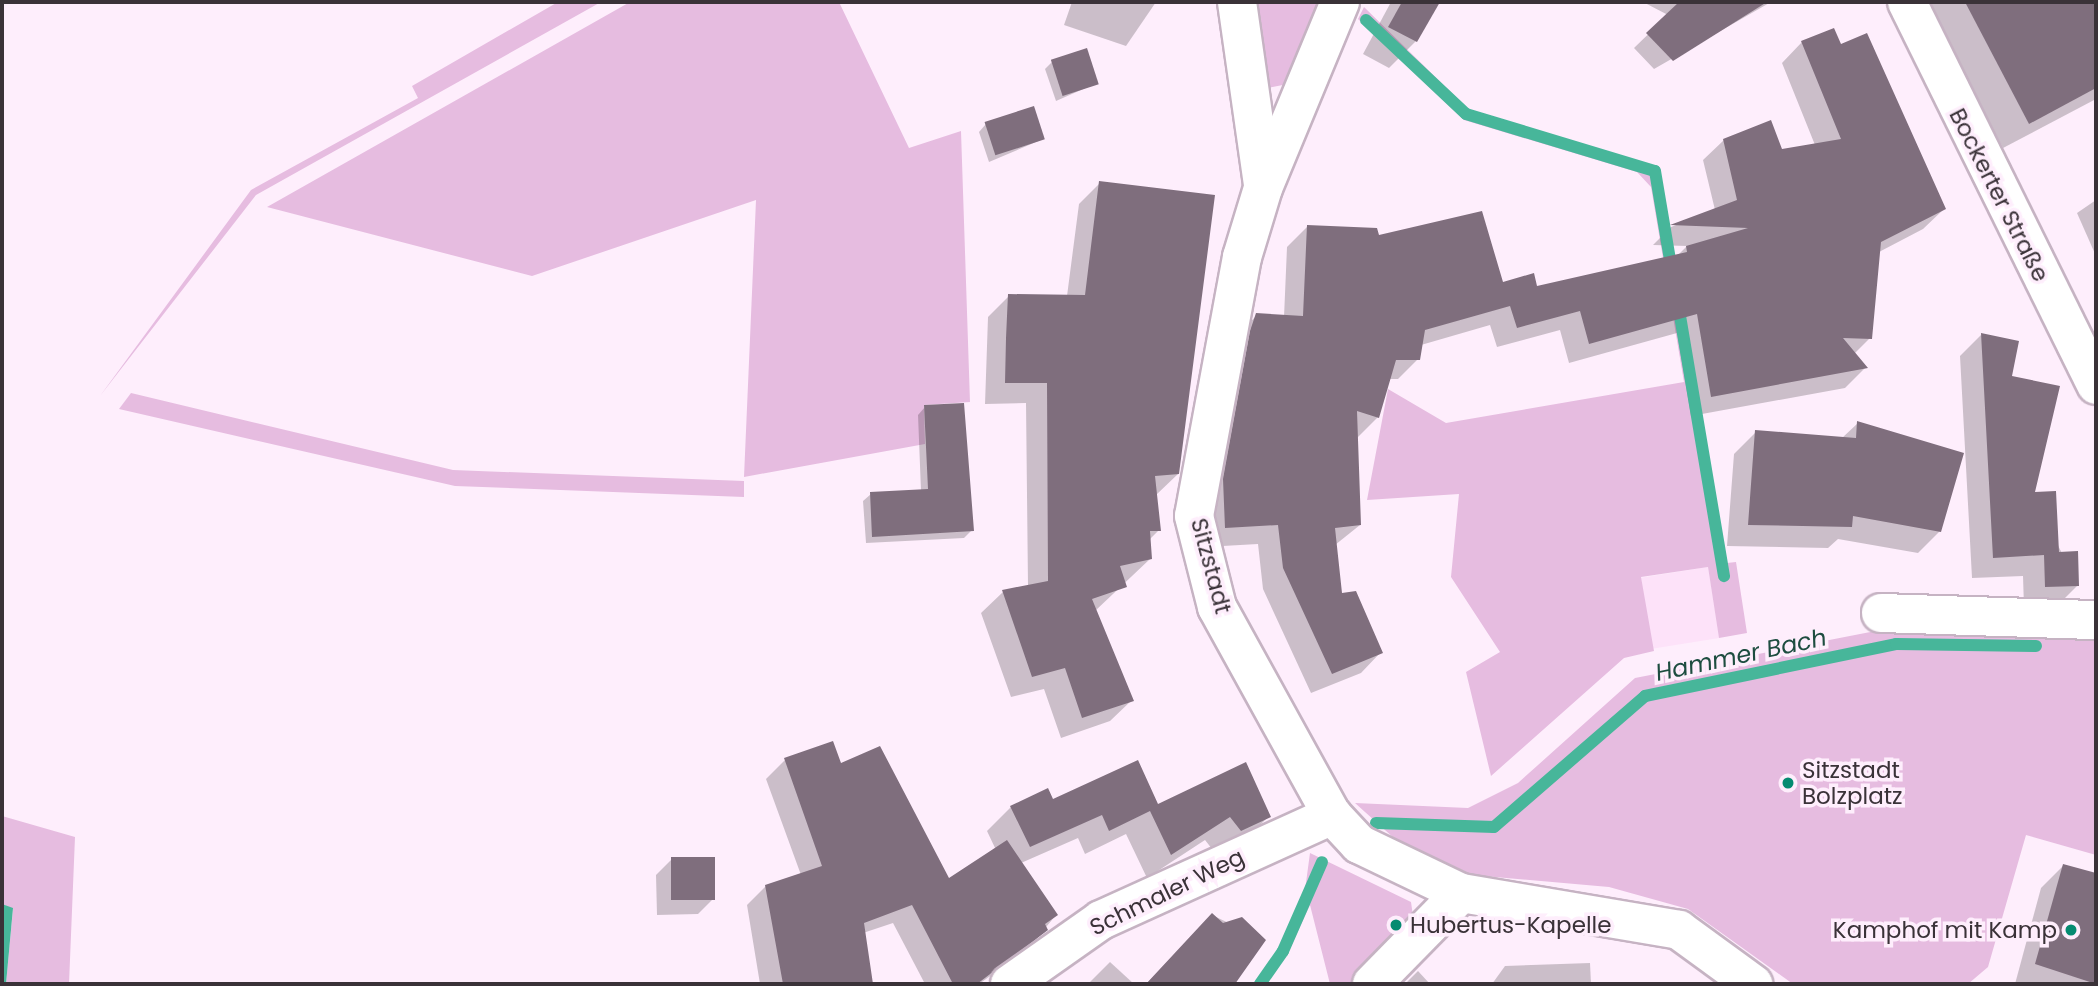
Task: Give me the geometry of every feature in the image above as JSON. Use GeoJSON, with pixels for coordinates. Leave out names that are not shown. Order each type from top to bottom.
{"type":"FeatureCollection","features":[{"type":"Feature","properties":{"kind":"street","name":"Sitzstadt"},"geometry":{"type":"LineString","coordinates":[[1237,2],[1263,188]]}},
{"type":"Feature","properties":{"kind":"street","name":"Sitzstadt"},"geometry":{"type":"LineString","coordinates":[[1340,2],[1263,188],[1242,257],[1194,516],[1217,607],[1332,815],[1359,844],[1461,893],[1679,930],[1753,984]]}},
{"type":"Feature","properties":{"kind":"street","name":"Bockerter Straße"},"geometry":{"type":"LineString","coordinates":[[1907,2],[2096,385]]}},
{"type":"Feature","properties":{"kind":"street"},"geometry":{"type":"LineString","coordinates":[[1881,613],[2096,620]]}},
{"type":"Feature","properties":{"kind":"street","name":"Schmaler Weg"},"geometry":{"type":"LineString","coordinates":[[1010,984],[1101,920],[1332,815]]}},
{"type":"Feature","properties":{"kind":"street"},"geometry":{"type":"LineString","coordinates":[[1372,984],[1461,893]]}},
{"type":"Feature","properties":{"kind":"shaded area"},"geometry":{"type":"Polygon","coordinates":[[[558,2],[601,2],[256,195],[100,396],[251,190],[418,98],[412,86],[558,2]]]}},
{"type":"Feature","properties":{"kind":"shaded area"},"geometry":{"type":"Polygon","coordinates":[[[630,2],[839,2],[909,148],[961,131],[970,402],[924,405],[925,444],[744,477],[756,200],[532,276],[267,207],[630,2]]]}},
{"type":"Feature","properties":{"kind":"shaded area"},"geometry":{"type":"Polygon","coordinates":[[[1252,2],[1322,2],[1293,83],[1267,88],[1252,2]]]}},
{"type":"Feature","properties":{"kind":"shaded area"},"geometry":{"type":"Polygon","coordinates":[[[1364,7],[1469,110],[1658,167],[1727,563],[1736,562],[1747,633],[1719,638],[1708,567],[1641,577],[1654,651],[1624,658],[1491,776],[1466,672],[1500,652],[1451,577],[1459,494],[1367,500],[1388,389],[1446,423],[1684,382],[1651,187],[1637,172],[1464,120],[1358,19],[1364,7]]]}},
{"type":"Feature","properties":{"kind":"shaded area"},"geometry":{"type":"Polygon","coordinates":[[[131,393],[453,470],[744,481],[744,497],[455,486],[119,409],[131,393]]]}},
{"type":"Feature","properties":{"kind":"shaded area"},"geometry":{"type":"Polygon","coordinates":[[[1708,567],[1719,638],[1652,649],[1641,578],[1708,567]]]}},
{"type":"Feature","properties":{"kind":"shaded area"},"geometry":{"type":"Polygon","coordinates":[[[1896,627],[2096,635],[2096,855],[2026,835],[1988,967],[1968,984],[1793,984],[1688,909],[1609,887],[1472,875],[1395,839],[1355,803],[1468,808],[1518,783],[1635,678],[1896,627]]]}},
{"type":"Feature","properties":{"kind":"shaded area"},"geometry":{"type":"Polygon","coordinates":[[[2,816],[75,837],[69,984],[6,984],[13,909],[2,904],[2,816]]]}},
{"type":"Feature","properties":{"kind":"shaded area"},"geometry":{"type":"Polygon","coordinates":[[[1310,853],[1411,902],[1414,923],[1353,984],[1330,984],[1310,905],[1287,955],[1265,984],[1256,984],[1280,949],[1305,890],[1310,853]]]}},
{"type":"Feature","properties":{"kind":"shaded area"},"geometry":{"type":"Polygon","coordinates":[[[2,904],[13,908],[6,984],[2,984],[2,904]]]}},
{"type":"Feature","properties":{"kind":"building"},"geometry":{"type":"Polygon","coordinates":[[[1402,2],[1440,2],[1417,42],[1388,27],[1402,2]]]}},
{"type":"Feature","properties":{"kind":"building"},"geometry":{"type":"Polygon","coordinates":[[[1679,2],[1767,2],[1673,61],[1646,33],[1679,2]]]}},
{"type":"Feature","properties":{"kind":"building"},"geometry":{"type":"Polygon","coordinates":[[[1965,2],[2096,2],[2096,88],[2029,124],[1965,2]]]}},
{"type":"Feature","properties":{"kind":"building"},"geometry":{"type":"Polygon","coordinates":[[[1834,28],[1841,44],[1867,33],[1946,209],[1881,242],[1872,339],[1843,338],[1868,368],[1711,397],[1697,314],[1589,344],[1580,311],[1517,328],[1510,306],[1425,330],[1420,360],[1396,360],[1379,418],[1357,411],[1361,525],[1335,528],[1342,593],[1356,591],[1383,653],[1332,674],[1283,568],[1278,525],[1225,528],[1223,479],[1250,331],[1256,313],[1303,316],[1307,225],[1377,228],[1379,235],[1482,211],[1503,282],[1534,273],[1537,286],[1687,252],[1686,246],[1748,228],[1670,225],[1737,200],[1723,139],[1771,120],[1782,149],[1841,139],[1801,41],[1834,28]]]}},
{"type":"Feature","properties":{"kind":"building"},"geometry":{"type":"Polygon","coordinates":[[[1087,48],[1099,84],[1063,96],[1051,60],[1087,48]]]}},
{"type":"Feature","properties":{"kind":"building"},"geometry":{"type":"Polygon","coordinates":[[[1034,106],[1045,139],[995,155],[985,122],[1034,106]]]}},
{"type":"Feature","properties":{"kind":"building"},"geometry":{"type":"Polygon","coordinates":[[[1099,181],[1215,195],[1179,474],[1155,476],[1161,531],[1150,531],[1152,559],[1120,566],[1127,587],[1092,599],[1134,701],[1082,718],[1065,668],[1032,677],[1002,590],[1048,581],[1047,383],[1005,383],[1006,338],[1008,294],[1085,295],[1099,181]]]}},
{"type":"Feature","properties":{"kind":"building"},"geometry":{"type":"Polygon","coordinates":[[[1981,333],[2019,341],[2012,376],[2060,386],[2035,492],[2056,491],[2059,552],[2078,551],[2079,586],[2045,587],[2044,555],[1993,558],[1981,333]]]}},
{"type":"Feature","properties":{"kind":"building"},"geometry":{"type":"Polygon","coordinates":[[[964,403],[974,531],[872,537],[870,492],[928,489],[924,405],[964,403]]]}},
{"type":"Feature","properties":{"kind":"building"},"geometry":{"type":"Polygon","coordinates":[[[1857,421],[1964,453],[1941,532],[1853,516],[1852,527],[1748,525],[1755,430],[1856,438],[1857,421]]]}},
{"type":"Feature","properties":{"kind":"building"},"geometry":{"type":"Polygon","coordinates":[[[833,741],[841,763],[880,746],[949,878],[1007,840],[1058,915],[1045,924],[1048,930],[977,984],[953,984],[912,905],[864,923],[873,984],[783,984],[765,885],[822,866],[784,758],[833,741]]]}},
{"type":"Feature","properties":{"kind":"building"},"geometry":{"type":"Polygon","coordinates":[[[1138,760],[1158,804],[1246,762],[1271,817],[1241,831],[1230,817],[1171,855],[1150,811],[1109,831],[1102,815],[1030,847],[1010,806],[1048,788],[1053,799],[1138,760]]]}},
{"type":"Feature","properties":{"kind":"building"},"geometry":{"type":"Polygon","coordinates":[[[671,857],[715,857],[715,900],[671,900],[671,857]]]}},
{"type":"Feature","properties":{"kind":"building","name":"Kamphof mit Kamp"},"geometry":{"type":"Polygon","coordinates":[[[2063,864],[2096,873],[2096,984],[2035,964],[2063,864]]]}},
{"type":"Feature","properties":{"kind":"building"},"geometry":{"type":"Polygon","coordinates":[[[1212,913],[1223,923],[1242,917],[1266,940],[1235,984],[1146,984],[1212,913]]]}},
{"type":"Feature","properties":{"kind":"waterway"},"geometry":{"type":"LineString","coordinates":[[1366,20],[1466,114],[1655,171],[1672,272]]}},
{"type":"Feature","properties":{"kind":"waterway"},"geometry":{"type":"LineString","coordinates":[[1678,304],[1724,576]]}},
{"type":"Feature","properties":{"kind":"waterway","name":"Hammer Bach"},"geometry":{"type":"LineString","coordinates":[[1376,823],[1494,827],[1645,696],[1896,644],[2036,646]]}},
{"type":"Feature","properties":{"kind":"waterway","name":"Hammer Bach"},"geometry":{"type":"LineString","coordinates":[[1260,984],[1283,951],[1322,862]]}},
{"type":"Feature","properties":{"kind":"place","name":"Sitzstadt Bolzplatz"},"geometry":{"type":"Point","coordinates":[1788,783]}},
{"type":"Feature","properties":{"kind":"place","name":"Hubertus-Kapelle"},"geometry":{"type":"Point","coordinates":[1396,925]}},
{"type":"Feature","properties":{"kind":"place","name":"Kamphof mit Kamp"},"geometry":{"type":"Point","coordinates":[2071,930]}}]}
